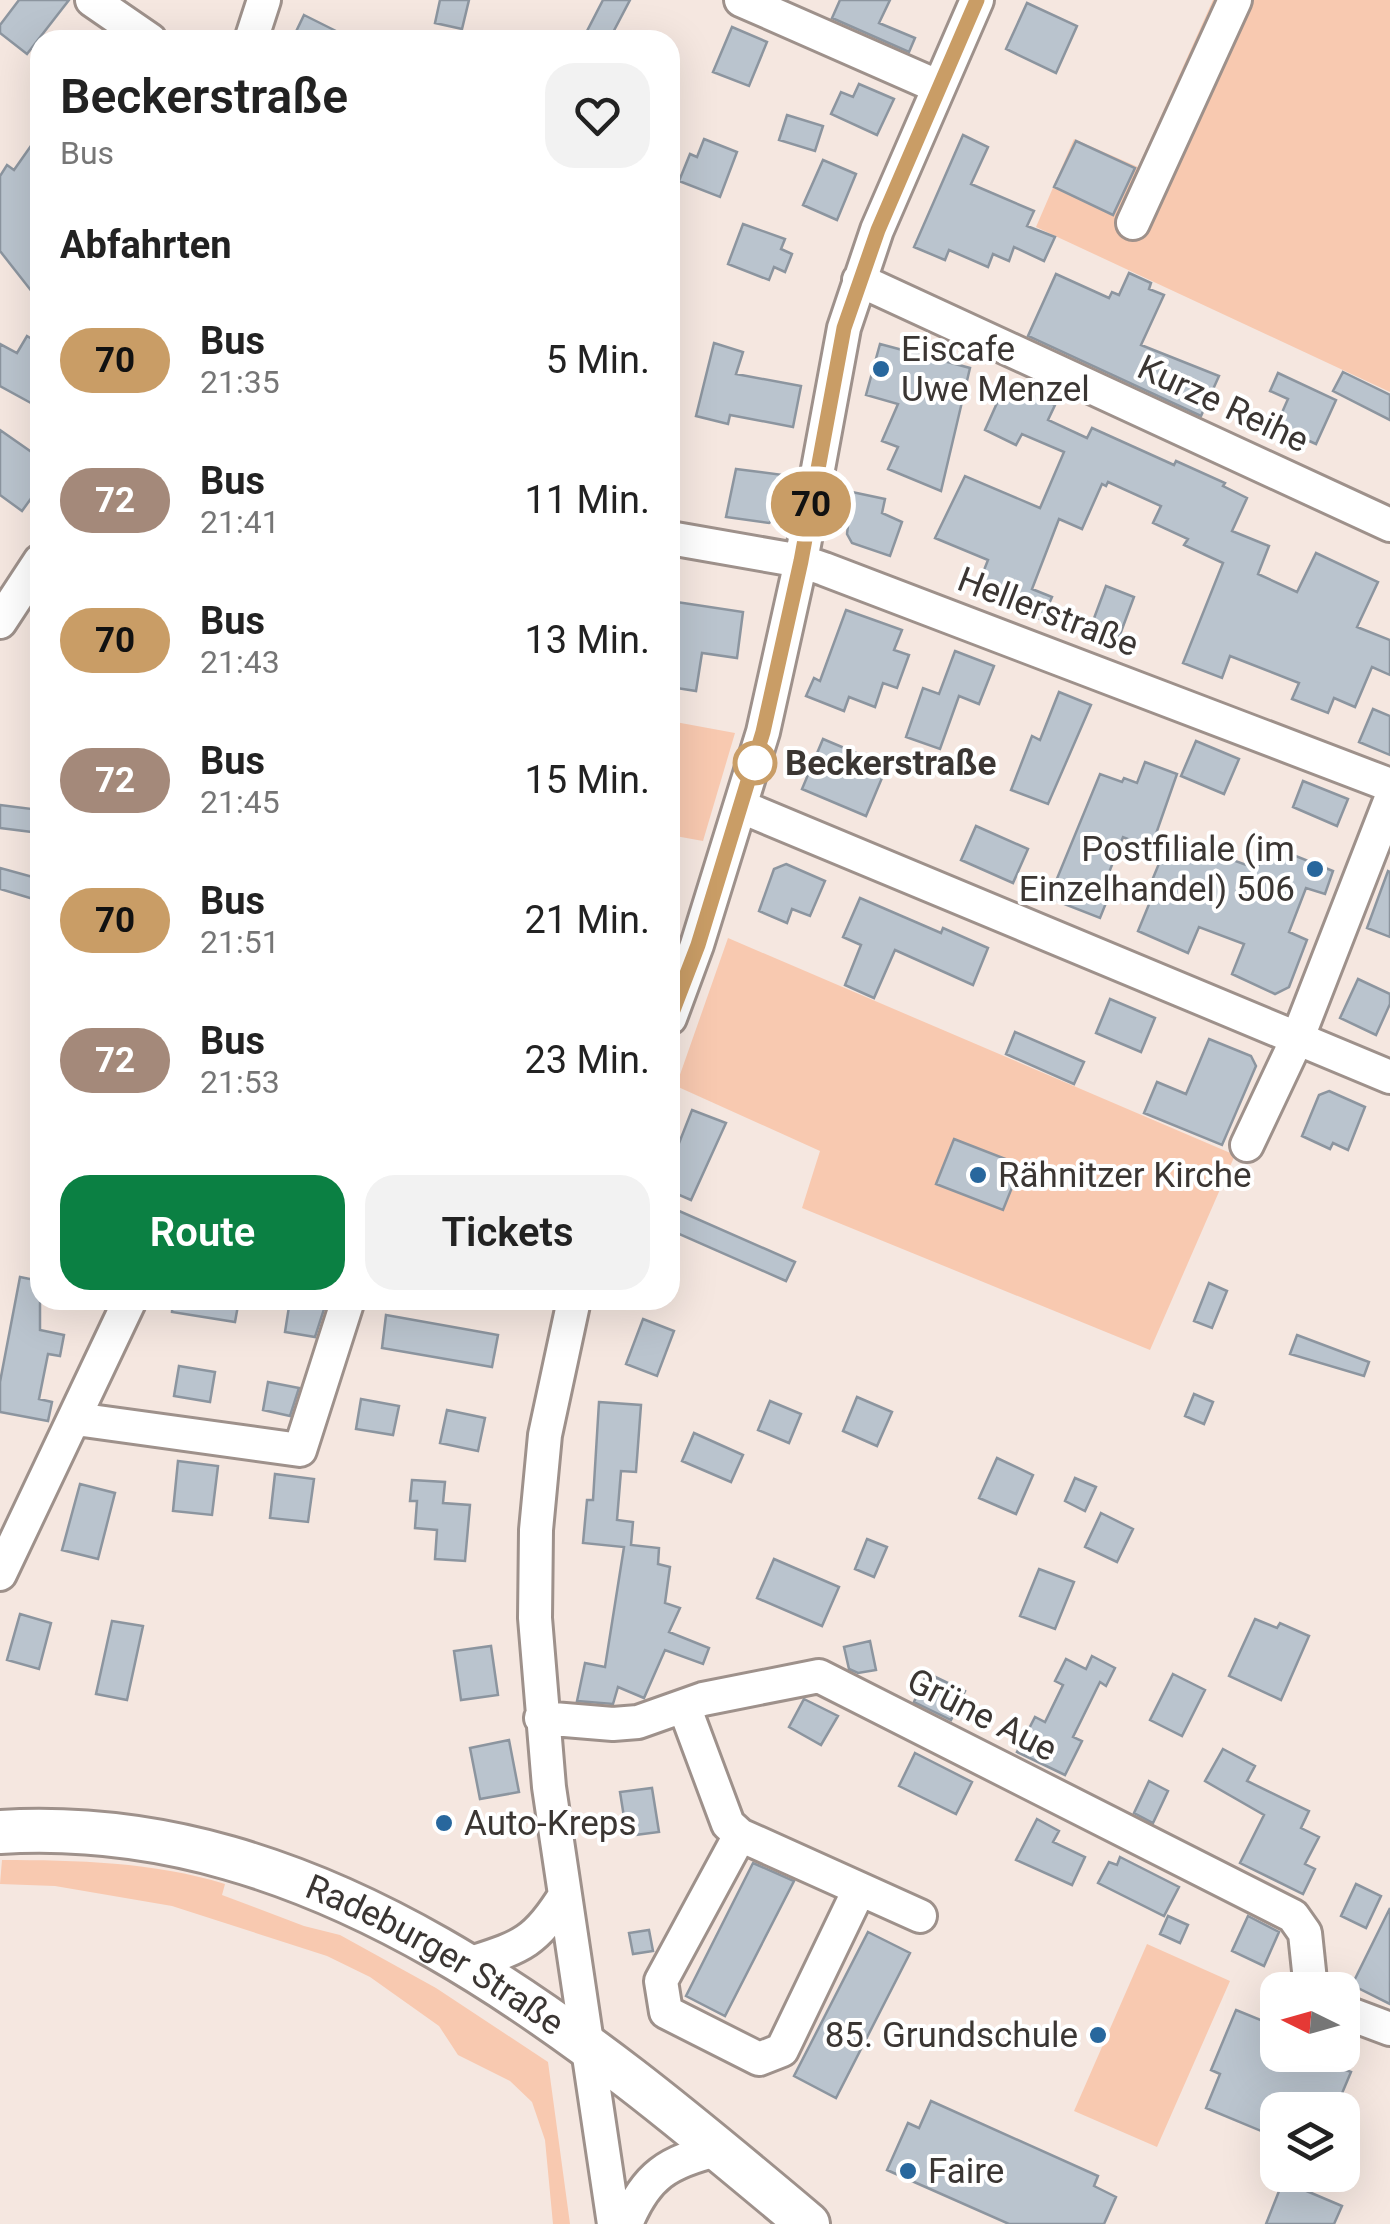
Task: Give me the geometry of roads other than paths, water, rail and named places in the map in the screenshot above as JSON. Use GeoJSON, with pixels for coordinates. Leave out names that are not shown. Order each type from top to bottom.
{"type":"FeatureCollection","features":[{"type":"Feature","properties":{"kind":"main road","name":"Radeburger Straße"},"geometry":{"type":"LineString","coordinates":[[0,1832],[67,1831],[118,1836],[234,1859],[391,1921],[468,1964],[587,2048],[808,2224]]}},
{"type":"Feature","properties":{"kind":"street"},"geometry":{"type":"LineString","coordinates":[[92,0],[136,30]]}},
{"type":"Feature","properties":{"kind":"street"},"geometry":{"type":"LineString","coordinates":[[254,30],[264,0]]}},
{"type":"Feature","properties":{"kind":"street"},"geometry":{"type":"LineString","coordinates":[[741,0],[939,87]]}},
{"type":"Feature","properties":{"kind":"street"},"geometry":{"type":"LineString","coordinates":[[680,989],[742,807],[763,732],[801,561],[833,380],[858,280],[977,0]]}},
{"type":"Feature","properties":{"kind":"street"},"geometry":{"type":"LineString","coordinates":[[1133,223],[1235,0]]}},
{"type":"Feature","properties":{"kind":"street","name":"Kurze Reihe"},"geometry":{"type":"LineString","coordinates":[[858,280],[1390,525]]}},
{"type":"Feature","properties":{"kind":"street","name":"Hellerstraße"},"geometry":{"type":"LineString","coordinates":[[680,540],[801,561],[1390,785]]}},
{"type":"Feature","properties":{"kind":"street"},"geometry":{"type":"LineString","coordinates":[[0,622],[30,586]]}},
{"type":"Feature","properties":{"kind":"street"},"geometry":{"type":"LineString","coordinates":[[1247,1144],[1298,1037],[1390,802]]}},
{"type":"Feature","properties":{"kind":"street"},"geometry":{"type":"LineString","coordinates":[[742,807],[1390,1077]]}},
{"type":"Feature","properties":{"kind":"street"},"geometry":{"type":"LineString","coordinates":[[0,1574],[125,1310]]}},
{"type":"Feature","properties":{"kind":"street"},"geometry":{"type":"LineString","coordinates":[[76,1419],[300,1450],[345,1310]]}},
{"type":"Feature","properties":{"kind":"street"},"geometry":{"type":"LineString","coordinates":[[572,1310],[554,1382],[539,1487],[534,1568],[542,1718],[614,2224]]}},
{"type":"Feature","properties":{"kind":"street","name":"Grüne Aue"},"geometry":{"type":"LineString","coordinates":[[542,1718],[613,1724],[638,1722],[703,1699],[818,1676],[1293,1916],[1305,1933],[1309,1972]]}},
{"type":"Feature","properties":{"kind":"street"},"geometry":{"type":"LineString","coordinates":[[684,1706],[728,1824],[740,1835],[920,1916]]}},
{"type":"Feature","properties":{"kind":"street"},"geometry":{"type":"LineString","coordinates":[[740,1835],[661,1981],[666,2012],[759,2059],[782,2050],[859,1890]]}},
{"type":"Feature","properties":{"kind":"street"},"geometry":{"type":"LineString","coordinates":[[468,1964],[526,1942],[541,1931],[565,1895]]}},
{"type":"Feature","properties":{"kind":"street"},"geometry":{"type":"LineString","coordinates":[[1360,2017],[1390,2029]]}},
{"type":"Feature","properties":{"kind":"street"},"geometry":{"type":"LineString","coordinates":[[626,2224],[648,2184],[666,2166],[717,2150]]}},
{"type":"Feature","properties":{"kind":"place","name":"Eiscafe Uwe Menzel"},"geometry":{"type":"Point","coordinates":[881,369]}},
{"type":"Feature","properties":{"kind":"place","name":"Beckerstraße"},"geometry":{"type":"Point","coordinates":[755,763]}},
{"type":"Feature","properties":{"kind":"place","name":"Postfiliale (im Einzelhandel) 506"},"geometry":{"type":"Point","coordinates":[1315,869]}},
{"type":"Feature","properties":{"kind":"place","name":"Rähnitzer Kirche"},"geometry":{"type":"Point","coordinates":[978,1175]}},
{"type":"Feature","properties":{"kind":"place","name":"Auto-Kreps"},"geometry":{"type":"Point","coordinates":[444,1823]}},
{"type":"Feature","properties":{"kind":"place","name":"85. Grundschule"},"geometry":{"type":"Point","coordinates":[1098,2035]}},
{"type":"Feature","properties":{"kind":"place","name":"Faire"},"geometry":{"type":"Point","coordinates":[908,2171]}}]}
